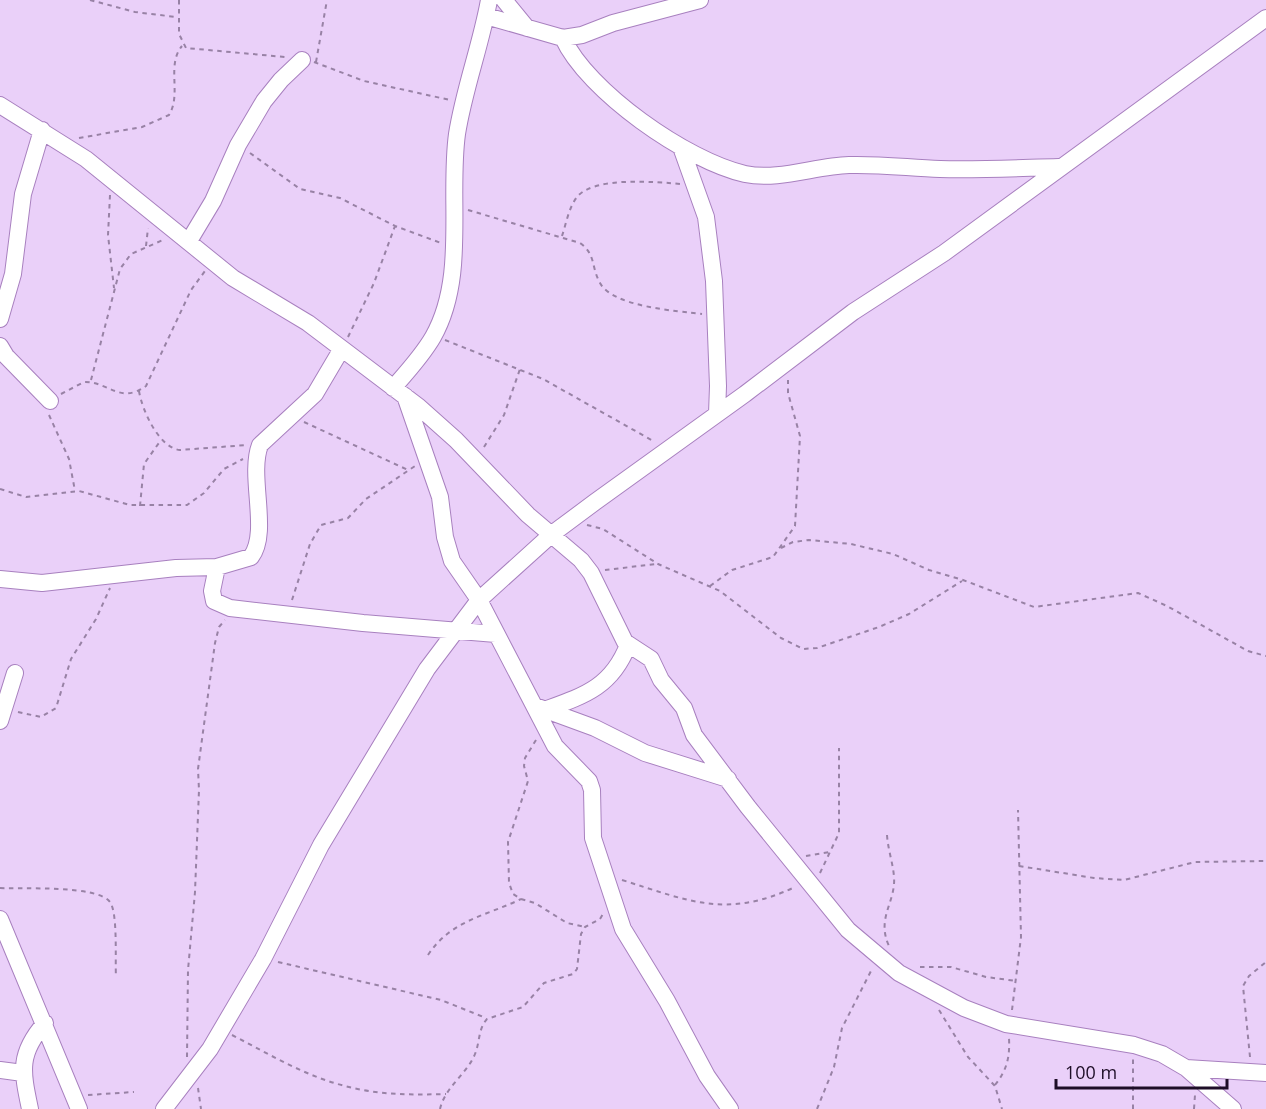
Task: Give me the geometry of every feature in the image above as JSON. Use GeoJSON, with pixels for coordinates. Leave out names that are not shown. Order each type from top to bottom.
{"type":"FeatureCollection","features":[{"type":"Feature","properties":{"kind":"street"},"geometry":{"type":"LineString","coordinates":[[491,4],[527,28],[562,38],[582,35],[613,23],[700,0]]}},
{"type":"Feature","properties":{"kind":"street"},"geometry":{"type":"LineString","coordinates":[[491,4],[527,28]]}},
{"type":"Feature","properties":{"kind":"street"},"geometry":{"type":"LineString","coordinates":[[399,392],[434,336],[451,276],[458,130],[491,4]]}},
{"type":"Feature","properties":{"kind":"street"},"geometry":{"type":"LineString","coordinates":[[164,1109],[222,1030],[263,959],[321,845],[427,669],[479,600],[569,521],[853,312],[944,253],[1266,18]]}},
{"type":"Feature","properties":{"kind":"street"},"geometry":{"type":"LineString","coordinates":[[562,38],[586,74],[620,103],[681,147],[735,171],[762,176],[827,165],[871,164],[941,169],[1059,167]]}},
{"type":"Feature","properties":{"kind":"street"},"geometry":{"type":"LineString","coordinates":[[184,237],[213,201],[238,145],[274,88],[309,61]]}},
{"type":"Feature","properties":{"kind":"street"},"geometry":{"type":"LineString","coordinates":[[0,105],[66,145],[151,210],[233,278],[308,323],[399,392],[476,460],[528,515],[552,534],[591,573],[628,645],[643,652],[651,659],[662,680],[684,708],[694,735],[848,930],[884,952],[899,973],[934,993],[1008,1024],[1134,1045],[1162,1054],[1186,1068],[1233,1109]]}},
{"type":"Feature","properties":{"kind":"street"},"geometry":{"type":"LineString","coordinates":[[0,319],[13,274],[23,194],[42,130]]}},
{"type":"Feature","properties":{"kind":"street"},"geometry":{"type":"LineString","coordinates":[[681,147],[706,218],[715,316],[717,414]]}},
{"type":"Feature","properties":{"kind":"street"},"geometry":{"type":"LineString","coordinates":[[0,346],[6,356],[50,401]]}},
{"type":"Feature","properties":{"kind":"street"},"geometry":{"type":"LineString","coordinates":[[0,579],[42,583],[176,568],[217,567],[243,560],[255,550],[259,448],[315,394],[341,350]]}},
{"type":"Feature","properties":{"kind":"street"},"geometry":{"type":"LineString","coordinates":[[399,392],[440,497],[445,537],[452,561],[479,600],[496,634],[541,707],[555,746],[589,782],[592,790],[592,838],[622,929],[667,1001],[707,1076],[730,1109]]}},
{"type":"Feature","properties":{"kind":"street"},"geometry":{"type":"LineString","coordinates":[[217,567],[212,591],[214,602],[247,610],[453,632],[496,634]]}},
{"type":"Feature","properties":{"kind":"street"},"geometry":{"type":"LineString","coordinates":[[541,707],[582,696],[602,684],[614,674],[628,645]]}},
{"type":"Feature","properties":{"kind":"street"},"geometry":{"type":"LineString","coordinates":[[3,713],[15,673]]}},
{"type":"Feature","properties":{"kind":"street"},"geometry":{"type":"LineString","coordinates":[[541,707],[595,728],[645,753],[728,779]]}},
{"type":"Feature","properties":{"kind":"street"},"geometry":{"type":"LineString","coordinates":[[0,919],[45,1023],[76,1103]]}},
{"type":"Feature","properties":{"kind":"street"},"geometry":{"type":"LineString","coordinates":[[30,1109],[23,1073],[26,1050],[45,1023]]}},
{"type":"Feature","properties":{"kind":"street"},"geometry":{"type":"LineString","coordinates":[[1186,1068],[1259,1073]]}},
{"type":"Feature","properties":{"kind":"street"},"geometry":{"type":"LineString","coordinates":[[0,1070],[23,1073]]}},
{"type":"Feature","properties":{"kind":"path"},"geometry":{"type":"LineString","coordinates":[[90,0],[135,12],[177,17]]}},
{"type":"Feature","properties":{"kind":"path"},"geometry":{"type":"LineString","coordinates":[[309,61],[327,0]]}},
{"type":"Feature","properties":{"kind":"path"},"geometry":{"type":"LineString","coordinates":[[66,145],[82,136],[142,127],[169,116],[174,103],[176,57],[182,46]]}},
{"type":"Feature","properties":{"kind":"path"},"geometry":{"type":"LineString","coordinates":[[238,145],[300,189],[340,198],[395,226],[425,238],[454,245]]}},
{"type":"Feature","properties":{"kind":"path"},"geometry":{"type":"LineString","coordinates":[[114,181],[109,197],[108,235],[109,266],[114,290]]}},
{"type":"Feature","properties":{"kind":"path"},"geometry":{"type":"LineString","coordinates":[[562,236],[575,200],[588,189],[622,181],[696,185]]}},
{"type":"Feature","properties":{"kind":"path"},"geometry":{"type":"LineString","coordinates":[[453,206],[562,236],[588,248],[602,287],[611,294],[644,306],[715,316]]}},
{"type":"Feature","properties":{"kind":"path"},"geometry":{"type":"LineString","coordinates":[[146,248],[151,210]]}},
{"type":"Feature","properties":{"kind":"path"},"geometry":{"type":"LineString","coordinates":[[341,350],[374,283],[395,226]]}},
{"type":"Feature","properties":{"kind":"path"},"geometry":{"type":"LineString","coordinates":[[91,381],[120,269],[127,260],[146,248],[184,237]]}},
{"type":"Feature","properties":{"kind":"path"},"geometry":{"type":"LineString","coordinates":[[75,491],[69,459],[50,416],[50,401],[77,384],[91,381],[113,391],[126,393],[139,391],[146,386],[191,290],[212,261]]}},
{"type":"Feature","properties":{"kind":"path"},"geometry":{"type":"LineString","coordinates":[[434,336],[520,369],[668,449]]}},
{"type":"Feature","properties":{"kind":"path"},"geometry":{"type":"LineString","coordinates":[[710,586],[732,570],[765,562],[781,548],[795,526],[800,436],[788,393],[786,363]]}},
{"type":"Feature","properties":{"kind":"path"},"geometry":{"type":"LineString","coordinates":[[476,460],[500,422],[520,369]]}},
{"type":"Feature","properties":{"kind":"path"},"geometry":{"type":"LineString","coordinates":[[139,391],[142,406],[161,440],[169,447],[180,450],[259,448]]}},
{"type":"Feature","properties":{"kind":"path"},"geometry":{"type":"LineString","coordinates":[[290,416],[409,470]]}},
{"type":"Feature","properties":{"kind":"path"},"geometry":{"type":"LineString","coordinates":[[140,506],[144,464],[161,440]]}},
{"type":"Feature","properties":{"kind":"path"},"geometry":{"type":"LineString","coordinates":[[0,489],[26,497],[75,491],[140,506],[191,503],[225,469],[259,448]]}},
{"type":"Feature","properties":{"kind":"path"},"geometry":{"type":"LineString","coordinates":[[287,615],[310,544],[321,525],[348,518],[366,500],[425,460]]}},
{"type":"Feature","properties":{"kind":"path"},"geometry":{"type":"LineString","coordinates":[[569,521],[603,529],[657,564],[710,586],[748,610],[781,638],[809,649],[879,627],[909,614],[963,580]]}},
{"type":"Feature","properties":{"kind":"path"},"geometry":{"type":"LineString","coordinates":[[781,548],[800,541],[851,544],[893,554],[929,570],[963,580],[1034,607],[1138,592],[1248,651],[1266,656]]}},
{"type":"Feature","properties":{"kind":"path"},"geometry":{"type":"LineString","coordinates":[[591,573],[657,564]]}},
{"type":"Feature","properties":{"kind":"path"},"geometry":{"type":"LineString","coordinates":[[3,713],[41,717],[56,708],[71,659],[96,619],[118,576]]}},
{"type":"Feature","properties":{"kind":"path"},"geometry":{"type":"LineString","coordinates":[[201,1109],[199,1092],[188,1079],[188,970],[195,892],[198,769],[203,719],[219,627],[223,621],[247,610]]}},
{"type":"Feature","properties":{"kind":"path"},"geometry":{"type":"LineString","coordinates":[[536,736],[536,742],[525,758],[528,781],[508,842],[509,884],[513,894],[521,899],[535,903],[567,923],[585,927]]}},
{"type":"Feature","properties":{"kind":"path"},"geometry":{"type":"LineString","coordinates":[[263,959],[441,1000],[486,1018],[523,1007],[544,983],[573,974],[577,969],[578,941],[585,927],[603,915],[607,881],[689,901],[733,906],[776,897],[811,884],[839,833],[839,748]]}},
{"type":"Feature","properties":{"kind":"path"},"geometry":{"type":"LineString","coordinates":[[995,1086],[1004,1074],[1008,1062],[1010,1040],[1008,1024],[1017,981],[1021,937],[1018,810]]}},
{"type":"Feature","properties":{"kind":"path"},"geometry":{"type":"LineString","coordinates":[[817,1109],[834,1067],[846,1020],[884,952],[884,932],[894,878],[887,836]]}},
{"type":"Feature","properties":{"kind":"path"},"geometry":{"type":"LineString","coordinates":[[791,858],[831,851]]}},
{"type":"Feature","properties":{"kind":"path"},"geometry":{"type":"LineString","coordinates":[[1019,866],[1094,878],[1124,880],[1195,862],[1266,861]]}},
{"type":"Feature","properties":{"kind":"path"},"geometry":{"type":"LineString","coordinates":[[0,888],[63,890],[101,895],[111,902],[114,914],[116,976]]}},
{"type":"Feature","properties":{"kind":"path"},"geometry":{"type":"LineString","coordinates":[[428,955],[436,942],[465,920],[521,899]]}},
{"type":"Feature","properties":{"kind":"path"},"geometry":{"type":"LineString","coordinates":[[1259,1073],[1246,1035],[1244,986],[1249,976],[1266,962]]}},
{"type":"Feature","properties":{"kind":"path"},"geometry":{"type":"LineString","coordinates":[[913,967],[951,967],[986,977],[1017,981]]}},
{"type":"Feature","properties":{"kind":"path"},"geometry":{"type":"LineString","coordinates":[[934,993],[941,1015],[952,1035],[968,1057],[995,1086],[1002,1109]]}},
{"type":"Feature","properties":{"kind":"path"},"geometry":{"type":"LineString","coordinates":[[440,1109],[446,1094],[471,1062],[486,1018]]}},
{"type":"Feature","properties":{"kind":"path"},"geometry":{"type":"LineString","coordinates":[[222,1030],[293,1066],[344,1086],[397,1095],[446,1094]]}},
{"type":"Feature","properties":{"kind":"path"},"geometry":{"type":"LineString","coordinates":[[1133,1109],[1134,1045]]}},
{"type":"Feature","properties":{"kind":"path"},"geometry":{"type":"LineString","coordinates":[[76,1103],[134,1092]]}}]}
